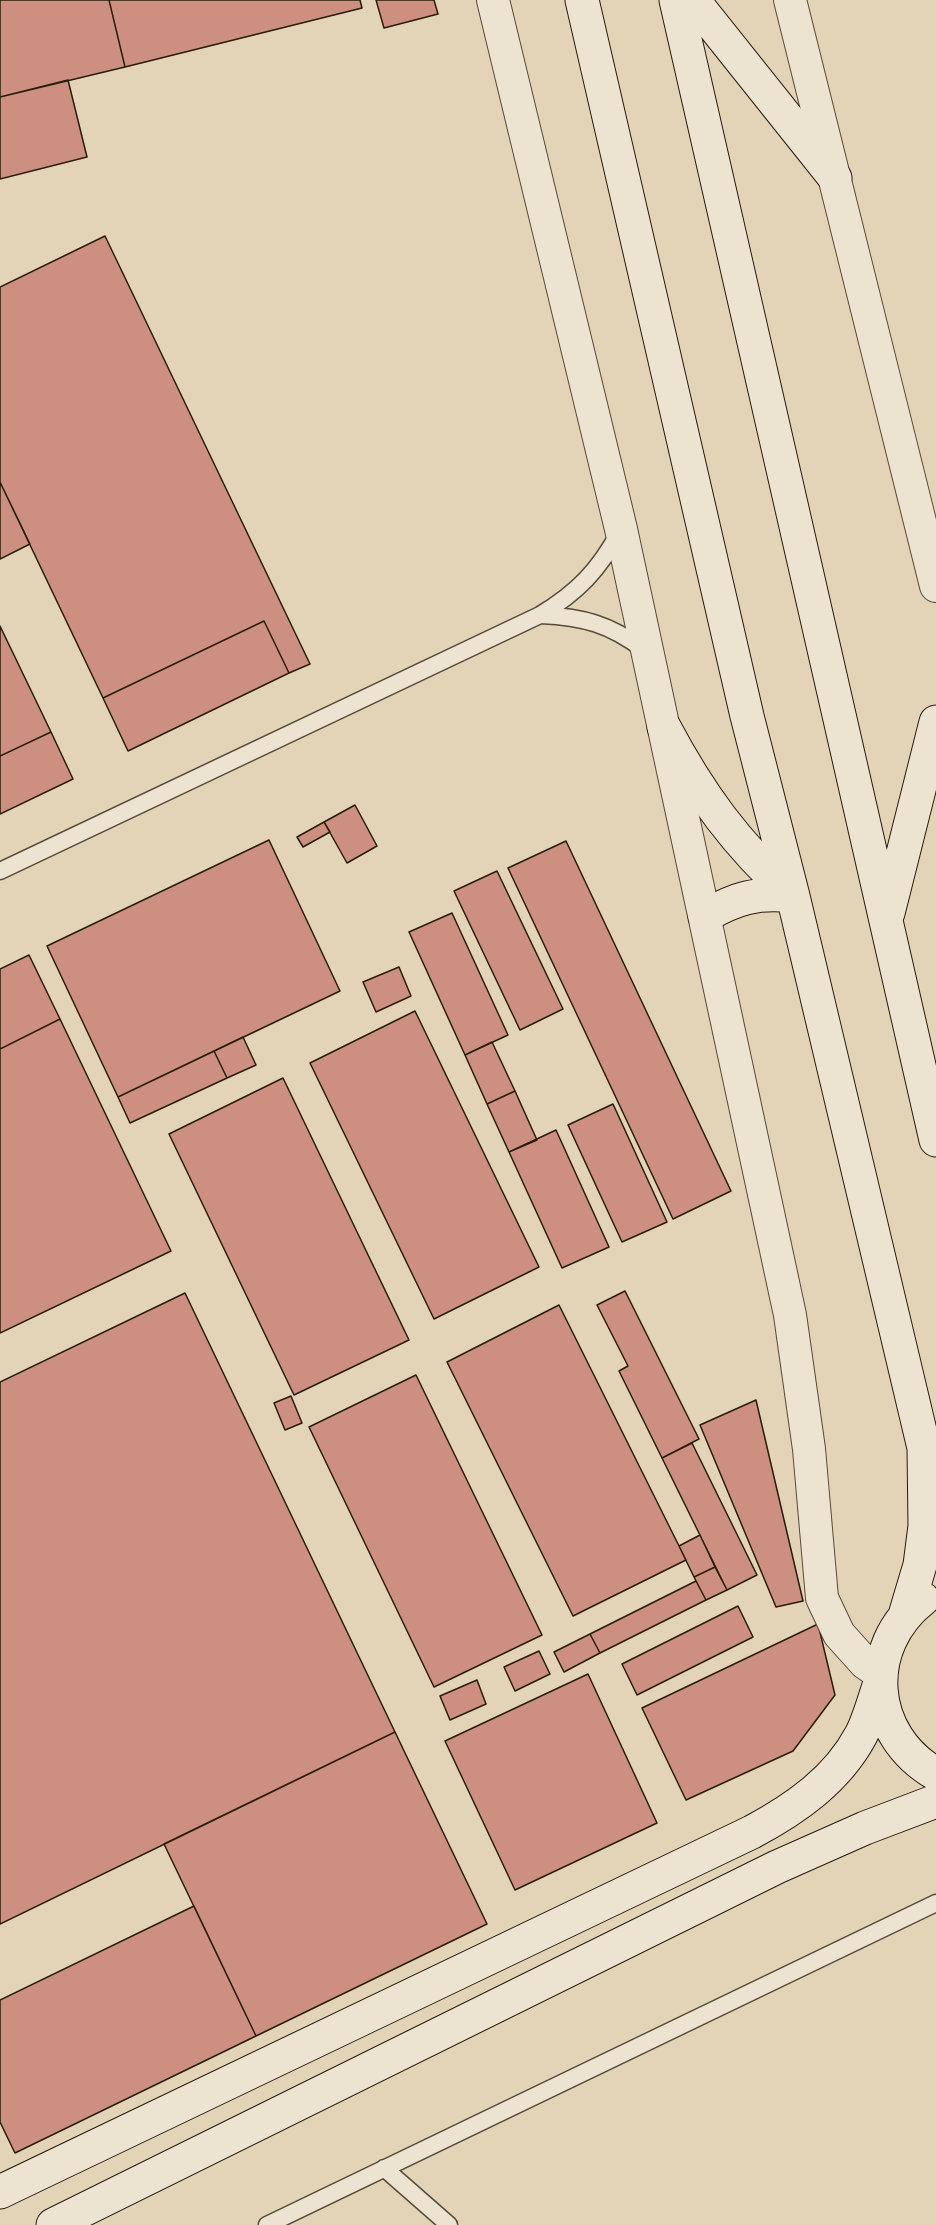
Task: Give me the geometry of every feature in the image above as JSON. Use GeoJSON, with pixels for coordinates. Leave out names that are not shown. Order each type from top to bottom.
{"type":"FeatureCollection","features":[{"type":"Feature","properties":{"kind":"main road"},"geometry":{"type":"LineString","coordinates":[[0,2192],[752,1832],[785,1814],[812,1795],[840,1765],[861,1735],[880,1679],[888,1641],[906,1612],[921,1565],[925,1526],[924,1448],[793,896],[747,716],[582,0]]}},
{"type":"Feature","properties":{"kind":"main road"},"geometry":{"type":"LineString","coordinates":[[676,0],[936,1140]]}},
{"type":"Feature","properties":{"kind":"main road"},"geometry":{"type":"LineString","coordinates":[[693,0],[835,178]]}},
{"type":"Feature","properties":{"kind":"main road"},"geometry":{"type":"LineString","coordinates":[[886,917],[936,722]]}},
{"type":"Feature","properties":{"kind":"main road"},"geometry":{"type":"LineString","coordinates":[[664,727],[684,765],[726,826],[761,867],[793,896]]}},
{"type":"Feature","properties":{"kind":"main road"},"geometry":{"type":"LineString","coordinates":[[705,916],[725,904],[747,896],[770,894],[793,896]]}},
{"type":"Feature","properties":{"kind":"main road"},"geometry":{"type":"LineString","coordinates":[[906,1612],[936,1589]]}},
{"type":"Feature","properties":{"kind":"main road"},"geometry":{"type":"LineString","coordinates":[[880,1679],[885,1714],[899,1742],[921,1765],[936,1774]]}},
{"type":"Feature","properties":{"kind":"main road"},"geometry":{"type":"LineString","coordinates":[[53,2225],[777,1867],[865,1828],[936,1801]]}},
{"type":"Feature","properties":{"kind":"street"},"geometry":{"type":"LineString","coordinates":[[493,0],[649,653],[790,1316],[808,1449],[822,1598],[839,1634],[880,1679]]}},
{"type":"Feature","properties":{"kind":"street"},"geometry":{"type":"LineString","coordinates":[[790,0],[936,586]]}},
{"type":"Feature","properties":{"kind":"lane"},"geometry":{"type":"LineString","coordinates":[[0,871],[540,615],[566,600],[588,579],[607,555],[621,529]]}},
{"type":"Feature","properties":{"kind":"lane"},"geometry":{"type":"LineString","coordinates":[[540,615],[569,616],[598,623],[625,635],[649,653]]}},
{"type":"Feature","properties":{"kind":"lane"},"geometry":{"type":"LineString","coordinates":[[267,2225],[936,1903]]}},
{"type":"Feature","properties":{"kind":"lane"},"geometry":{"type":"LineString","coordinates":[[384,2168],[449,2225]]}},
{"type":"Feature","properties":{"kind":"building"},"geometry":{"type":"Polygon","coordinates":[[[0,0],[109,0],[125,67],[0,97],[0,0]]]}},
{"type":"Feature","properties":{"kind":"building"},"geometry":{"type":"Polygon","coordinates":[[[109,0],[360,0],[362,8],[125,67],[109,0]]]}},
{"type":"Feature","properties":{"kind":"building"},"geometry":{"type":"Polygon","coordinates":[[[376,0],[434,0],[438,14],[384,28],[376,0]]]}},
{"type":"Feature","properties":{"kind":"building"},"geometry":{"type":"Polygon","coordinates":[[[68,80],[87,157],[0,179],[0,97],[68,80]]]}},
{"type":"Feature","properties":{"kind":"building"},"geometry":{"type":"Polygon","coordinates":[[[105,236],[310,664],[289,673],[264,621],[103,698],[0,482],[0,287],[105,236]]]}},
{"type":"Feature","properties":{"kind":"building"},"geometry":{"type":"Polygon","coordinates":[[[0,482],[30,544],[0,559],[0,482]]]}},
{"type":"Feature","properties":{"kind":"building"},"geometry":{"type":"Polygon","coordinates":[[[264,621],[289,673],[128,751],[103,698],[264,621]]]}},
{"type":"Feature","properties":{"kind":"building"},"geometry":{"type":"Polygon","coordinates":[[[0,626],[51,732],[0,756],[0,626]]]}},
{"type":"Feature","properties":{"kind":"building"},"geometry":{"type":"Polygon","coordinates":[[[51,732],[73,779],[0,814],[0,756],[51,732]]]}},
{"type":"Feature","properties":{"kind":"building"},"geometry":{"type":"Polygon","coordinates":[[[355,805],[377,846],[347,863],[324,822],[355,805]]]}},
{"type":"Feature","properties":{"kind":"building"},"geometry":{"type":"Polygon","coordinates":[[[324,822],[330,832],[303,847],[297,837],[324,822]]]}},
{"type":"Feature","properties":{"kind":"building"},"geometry":{"type":"Polygon","coordinates":[[[269,840],[340,991],[118,1097],[47,946],[269,840]]]}},
{"type":"Feature","properties":{"kind":"building"},"geometry":{"type":"Polygon","coordinates":[[[566,841],[731,1191],[673,1219],[508,868],[566,841]]]}},
{"type":"Feature","properties":{"kind":"building"},"geometry":{"type":"Polygon","coordinates":[[[497,871],[563,1009],[520,1030],[454,891],[497,871]]]}},
{"type":"Feature","properties":{"kind":"building"},"geometry":{"type":"Polygon","coordinates":[[[452,913],[508,1035],[465,1055],[409,932],[452,913]]]}},
{"type":"Feature","properties":{"kind":"building"},"geometry":{"type":"Polygon","coordinates":[[[29,955],[60,1019],[0,1049],[0,969],[29,955]]]}},
{"type":"Feature","properties":{"kind":"building"},"geometry":{"type":"Polygon","coordinates":[[[399,967],[411,996],[376,1012],[363,982],[399,967]]]}},
{"type":"Feature","properties":{"kind":"building"},"geometry":{"type":"Polygon","coordinates":[[[415,1011],[539,1267],[434,1319],[310,1063],[415,1011]]]}},
{"type":"Feature","properties":{"kind":"building"},"geometry":{"type":"Polygon","coordinates":[[[60,1019],[171,1251],[0,1333],[0,1049],[60,1019]]]}},
{"type":"Feature","properties":{"kind":"building"},"geometry":{"type":"Polygon","coordinates":[[[243,1037],[256,1065],[227,1078],[214,1051],[243,1037]]]}},
{"type":"Feature","properties":{"kind":"building"},"geometry":{"type":"Polygon","coordinates":[[[492,1042],[515,1091],[487,1104],[465,1055],[492,1042]]]}},
{"type":"Feature","properties":{"kind":"building"},"geometry":{"type":"Polygon","coordinates":[[[214,1051],[227,1078],[130,1123],[118,1097],[214,1051]]]}},
{"type":"Feature","properties":{"kind":"building"},"geometry":{"type":"Polygon","coordinates":[[[283,1078],[409,1340],[294,1395],[169,1134],[283,1078]]]}},
{"type":"Feature","properties":{"kind":"building"},"geometry":{"type":"Polygon","coordinates":[[[515,1091],[537,1140],[509,1152],[487,1104],[515,1091]]]}},
{"type":"Feature","properties":{"kind":"building"},"geometry":{"type":"Polygon","coordinates":[[[613,1104],[667,1222],[622,1242],[568,1125],[613,1104]]]}},
{"type":"Feature","properties":{"kind":"building"},"geometry":{"type":"Polygon","coordinates":[[[556,1130],[609,1247],[562,1268],[509,1152],[556,1130]]]}},
{"type":"Feature","properties":{"kind":"building"},"geometry":{"type":"Polygon","coordinates":[[[625,1291],[699,1439],[662,1458],[619,1371],[628,1366],[597,1305],[625,1291]]]}},
{"type":"Feature","properties":{"kind":"building"},"geometry":{"type":"Polygon","coordinates":[[[185,1293],[395,1732],[0,1924],[0,1382],[185,1293]]]}},
{"type":"Feature","properties":{"kind":"building"},"geometry":{"type":"Polygon","coordinates":[[[559,1305],[686,1560],[573,1616],[447,1362],[559,1305]]]}},
{"type":"Feature","properties":{"kind":"building"},"geometry":{"type":"Polygon","coordinates":[[[416,1375],[542,1635],[434,1687],[309,1427],[416,1375]]]}},
{"type":"Feature","properties":{"kind":"building"},"geometry":{"type":"Polygon","coordinates":[[[291,1396],[302,1423],[285,1430],[274,1403],[291,1396]]]}},
{"type":"Feature","properties":{"kind":"building"},"geometry":{"type":"Polygon","coordinates":[[[756,1400],[803,1601],[776,1607],[700,1425],[756,1400]]]}},
{"type":"Feature","properties":{"kind":"building"},"geometry":{"type":"Polygon","coordinates":[[[692,1443],[757,1575],[727,1590],[662,1458],[692,1443]]]}},
{"type":"Feature","properties":{"kind":"building"},"geometry":{"type":"Polygon","coordinates":[[[700,1535],[715,1567],[694,1577],[679,1546],[700,1535]]]}},
{"type":"Feature","properties":{"kind":"building"},"geometry":{"type":"Polygon","coordinates":[[[715,1567],[727,1590],[706,1600],[694,1577],[715,1567]]]}},
{"type":"Feature","properties":{"kind":"building"},"geometry":{"type":"Polygon","coordinates":[[[696,1581],[706,1600],[600,1653],[590,1634],[696,1581]]]}},
{"type":"Feature","properties":{"kind":"building"},"geometry":{"type":"Polygon","coordinates":[[[738,1606],[753,1637],[637,1695],[622,1664],[738,1606]]]}},
{"type":"Feature","properties":{"kind":"building"},"geometry":{"type":"Polygon","coordinates":[[[818,1624],[835,1695],[793,1751],[686,1800],[642,1708],[818,1624]]]}},
{"type":"Feature","properties":{"kind":"building"},"geometry":{"type":"Polygon","coordinates":[[[590,1634],[600,1653],[564,1672],[554,1652],[590,1634]]]}},
{"type":"Feature","properties":{"kind":"building"},"geometry":{"type":"Polygon","coordinates":[[[539,1651],[550,1674],[515,1691],[504,1667],[539,1651]]]}},
{"type":"Feature","properties":{"kind":"building"},"geometry":{"type":"Polygon","coordinates":[[[588,1674],[657,1823],[515,1890],[445,1741],[588,1674]]]}},
{"type":"Feature","properties":{"kind":"building"},"geometry":{"type":"Polygon","coordinates":[[[477,1680],[486,1704],[450,1720],[440,1696],[477,1680]]]}},
{"type":"Feature","properties":{"kind":"building"},"geometry":{"type":"Polygon","coordinates":[[[395,1732],[487,1924],[256,2036],[164,1844],[395,1732]]]}},
{"type":"Feature","properties":{"kind":"building"},"geometry":{"type":"Polygon","coordinates":[[[194,1906],[256,2036],[15,2153],[0,2122],[0,2000],[194,1906]]]}}]}
